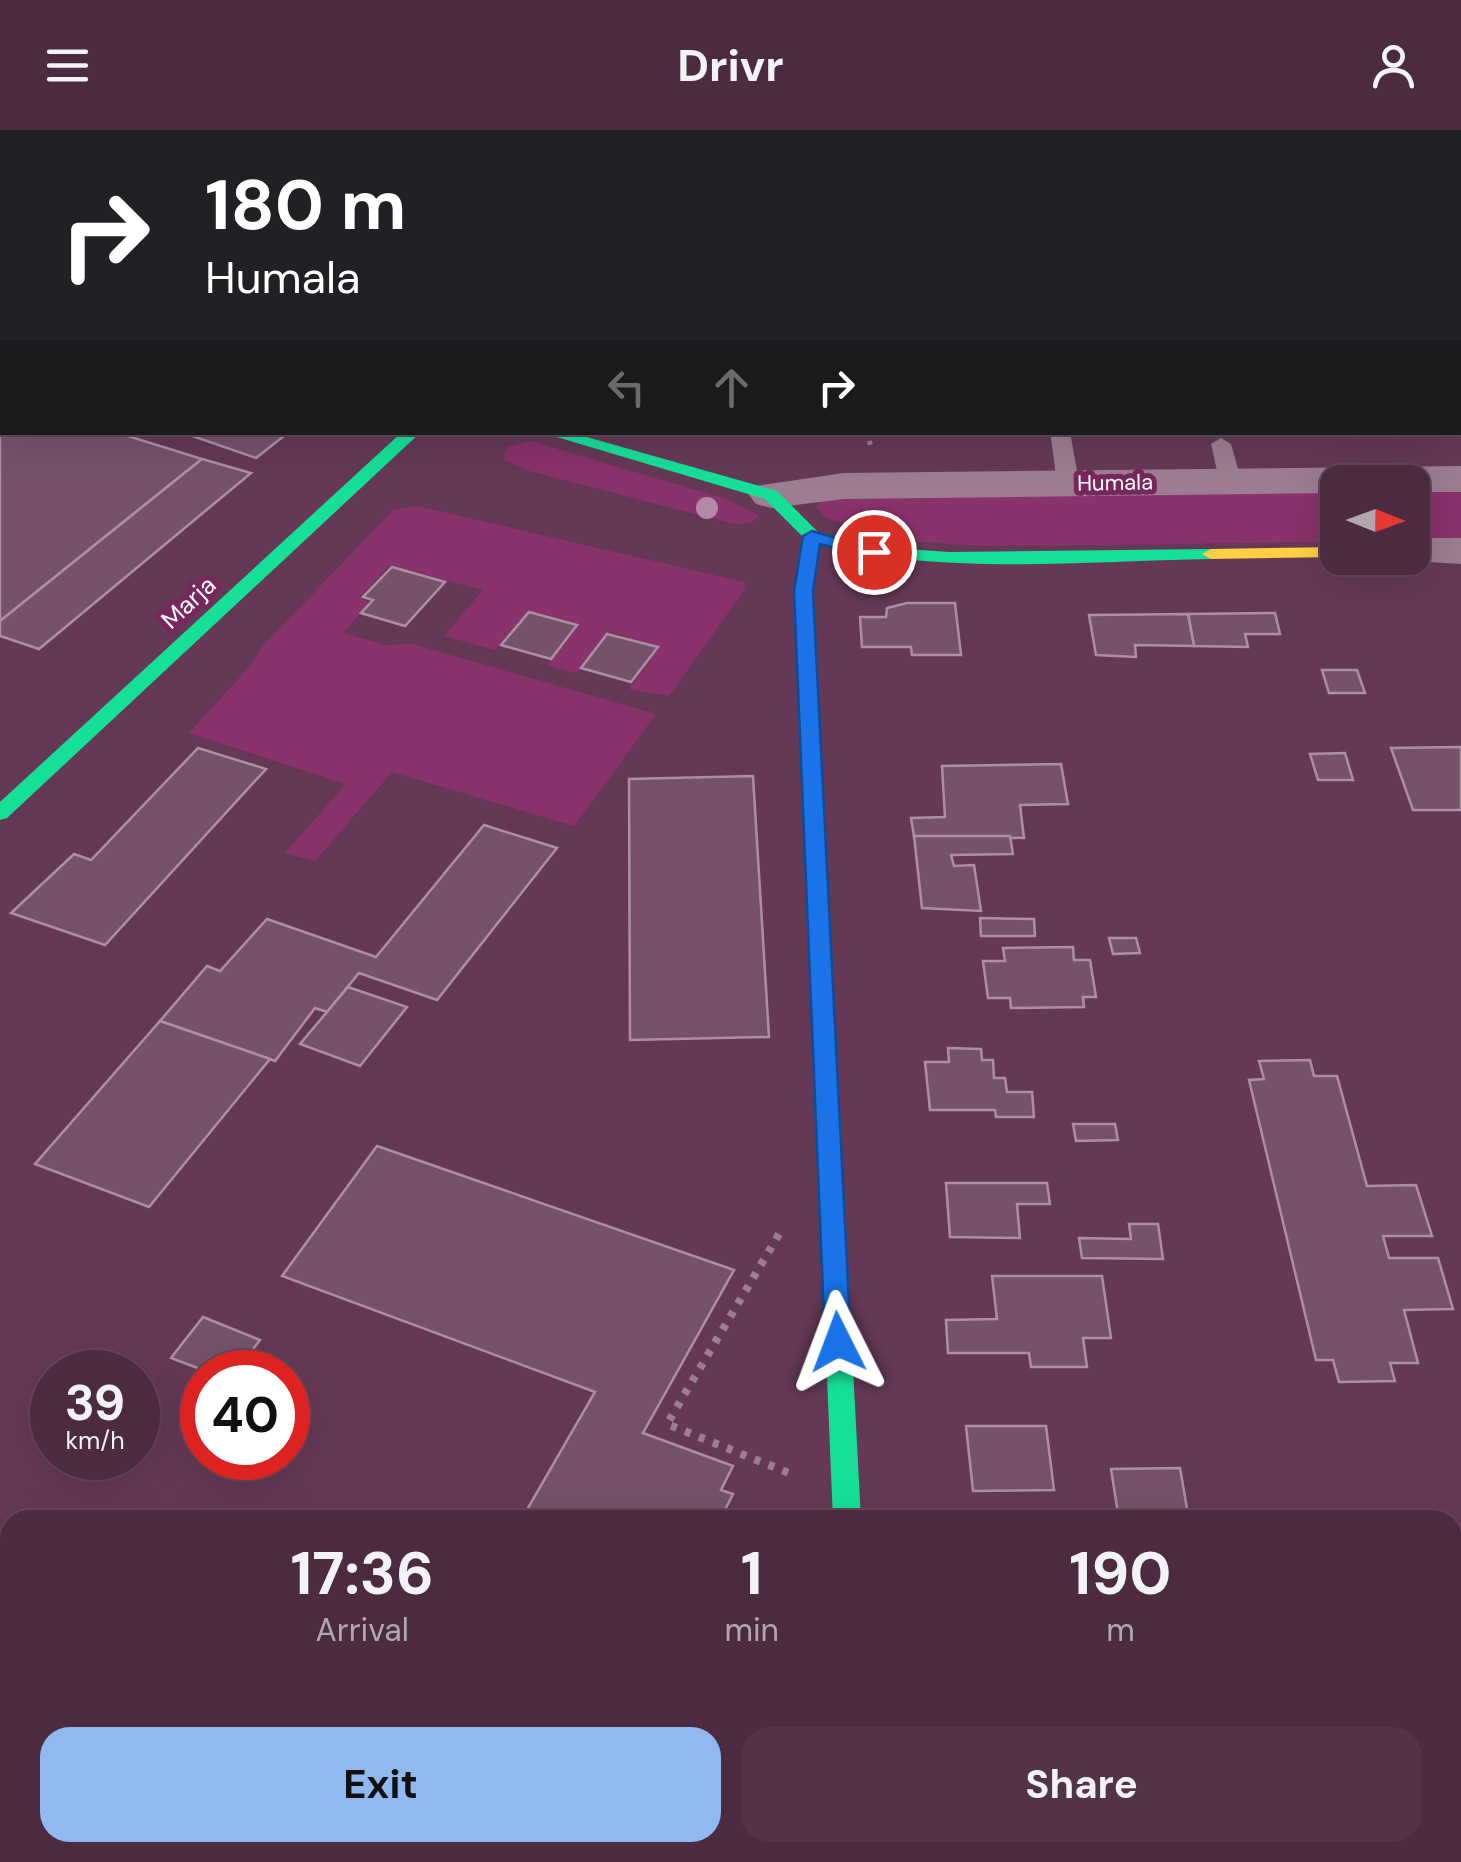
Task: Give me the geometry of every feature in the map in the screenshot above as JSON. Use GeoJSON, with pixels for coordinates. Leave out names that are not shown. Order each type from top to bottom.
{"type":"FeatureCollection","features":[{"type":"Feature","properties":{"kind":"street","name":"Marja"},"geometry":{"type":"LineString","coordinates":[[0,813],[410,435]]}},
{"type":"Feature","properties":{"kind":"street","name":"Humala"},"geometry":{"type":"LineString","coordinates":[[559,435],[770,495],[844,486],[1068,482],[1225,462],[1461,479]]}},
{"type":"Feature","properties":{"kind":"street","name":"Humala"},"geometry":{"type":"LineString","coordinates":[[770,495],[812,536],[874,552],[950,557],[1320,552]]}},
{"type":"Feature","properties":{"kind":"street"},"geometry":{"type":"LineString","coordinates":[[812,536],[804,591],[846,1510]]}},
{"type":"Feature","properties":{"kind":"street"},"geometry":{"type":"LineString","coordinates":[[1430,551],[1461,551]]}},
{"type":"Feature","properties":{"kind":"lane"},"geometry":{"type":"LineString","coordinates":[[1060,435],[1068,482]]}},
{"type":"Feature","properties":{"kind":"path"},"geometry":{"type":"LineString","coordinates":[[829,1149],[667,1424],[846,1496]]}},
{"type":"Feature","properties":{"kind":"shaded area"},"geometry":{"type":"Polygon","coordinates":[[[530,441],[726,499],[759,516],[750,523],[734,524],[529,471],[503,459],[507,447],[530,441]]]}},
{"type":"Feature","properties":{"kind":"shaded area"},"geometry":{"type":"Polygon","coordinates":[[[1461,486],[1461,541],[1430,541],[1430,487],[1461,486]]]}},
{"type":"Feature","properties":{"kind":"shaded area"},"geometry":{"type":"Polygon","coordinates":[[[1320,487],[1320,542],[983,546],[892,540],[825,517],[816,507],[825,496],[1320,487]]]}},
{"type":"Feature","properties":{"kind":"shaded area"},"geometry":{"type":"Polygon","coordinates":[[[417,506],[744,582],[745,589],[669,696],[629,689],[660,647],[611,632],[576,673],[547,665],[579,624],[529,611],[495,650],[444,636],[483,590],[389,565],[359,598],[370,602],[343,633],[386,645],[412,644],[656,714],[574,826],[392,772],[315,861],[285,853],[346,784],[189,733],[252,664],[262,647],[393,510],[417,506]]]}},
{"type":"Feature","properties":{"kind":"building"},"geometry":{"type":"Polygon","coordinates":[[[0,435],[125,435],[202,459],[0,621],[0,435]]]}},
{"type":"Feature","properties":{"kind":"building"},"geometry":{"type":"Polygon","coordinates":[[[190,435],[285,435],[256,458],[190,435]]]}},
{"type":"Feature","properties":{"kind":"building"},"geometry":{"type":"Polygon","coordinates":[[[202,459],[251,473],[39,649],[0,636],[0,621],[202,459]]]}},
{"type":"Feature","properties":{"kind":"building"},"geometry":{"type":"Polygon","coordinates":[[[392,567],[445,582],[405,626],[361,613],[373,600],[363,597],[392,567]]]}},
{"type":"Feature","properties":{"kind":"building"},"geometry":{"type":"Polygon","coordinates":[[[907,603],[955,603],[961,655],[912,655],[911,647],[862,647],[860,617],[886,617],[887,608],[907,603]]]}},
{"type":"Feature","properties":{"kind":"building"},"geometry":{"type":"Polygon","coordinates":[[[529,612],[577,625],[551,659],[501,645],[529,612]]]}},
{"type":"Feature","properties":{"kind":"building"},"geometry":{"type":"Polygon","coordinates":[[[1275,613],[1280,634],[1245,634],[1248,647],[1194,646],[1188,614],[1275,613]]]}},
{"type":"Feature","properties":{"kind":"building"},"geometry":{"type":"Polygon","coordinates":[[[1188,614],[1194,646],[1135,645],[1136,657],[1096,655],[1089,615],[1188,614]]]}},
{"type":"Feature","properties":{"kind":"building"},"geometry":{"type":"Polygon","coordinates":[[[607,634],[658,647],[631,682],[581,668],[607,634]]]}},
{"type":"Feature","properties":{"kind":"building"},"geometry":{"type":"Polygon","coordinates":[[[1322,670],[1357,670],[1365,693],[1329,693],[1322,670]]]}},
{"type":"Feature","properties":{"kind":"building"},"geometry":{"type":"Polygon","coordinates":[[[1461,747],[1461,810],[1413,810],[1391,748],[1461,747]]]}},
{"type":"Feature","properties":{"kind":"building"},"geometry":{"type":"Polygon","coordinates":[[[198,748],[266,769],[105,945],[11,913],[74,854],[91,860],[198,748]]]}},
{"type":"Feature","properties":{"kind":"building"},"geometry":{"type":"Polygon","coordinates":[[[1345,753],[1353,780],[1318,780],[1310,754],[1345,753]]]}},
{"type":"Feature","properties":{"kind":"building"},"geometry":{"type":"Polygon","coordinates":[[[1061,764],[1068,804],[1020,805],[1024,838],[914,836],[911,818],[945,817],[942,766],[1061,764]]]}},
{"type":"Feature","properties":{"kind":"building"},"geometry":{"type":"Polygon","coordinates":[[[753,776],[769,1037],[630,1040],[629,779],[753,776]]]}},
{"type":"Feature","properties":{"kind":"building"},"geometry":{"type":"Polygon","coordinates":[[[484,825],[557,848],[437,1000],[359,973],[327,1012],[315,1008],[275,1061],[160,1021],[207,966],[220,971],[267,919],[376,957],[484,825]]]}},
{"type":"Feature","properties":{"kind":"building"},"geometry":{"type":"Polygon","coordinates":[[[914,836],[1010,836],[1013,854],[951,855],[954,866],[974,865],[981,911],[922,908],[914,836]]]}},
{"type":"Feature","properties":{"kind":"building"},"geometry":{"type":"Polygon","coordinates":[[[980,918],[1034,919],[1035,936],[981,936],[980,918]]]}},
{"type":"Feature","properties":{"kind":"building"},"geometry":{"type":"Polygon","coordinates":[[[1109,938],[1136,938],[1140,953],[1113,954],[1109,938]]]}},
{"type":"Feature","properties":{"kind":"building"},"geometry":{"type":"Polygon","coordinates":[[[1073,947],[1074,960],[1090,960],[1096,997],[1083,997],[1084,1007],[1011,1008],[1010,998],[988,998],[983,961],[1005,961],[1003,948],[1073,947]]]}},
{"type":"Feature","properties":{"kind":"building"},"geometry":{"type":"Polygon","coordinates":[[[348,987],[407,1007],[360,1066],[300,1044],[348,987]]]}},
{"type":"Feature","properties":{"kind":"building"},"geometry":{"type":"Polygon","coordinates":[[[160,1021],[270,1059],[149,1207],[35,1164],[160,1021]]]}},
{"type":"Feature","properties":{"kind":"building"},"geometry":{"type":"Polygon","coordinates":[[[948,1048],[981,1049],[982,1060],[993,1060],[994,1078],[1005,1078],[1007,1092],[1032,1092],[1034,1117],[996,1117],[995,1110],[930,1110],[925,1062],[949,1062],[948,1048]]]}},
{"type":"Feature","properties":{"kind":"building"},"geometry":{"type":"Polygon","coordinates":[[[1310,1060],[1314,1076],[1337,1076],[1367,1186],[1416,1185],[1432,1236],[1383,1236],[1389,1258],[1438,1258],[1453,1309],[1404,1310],[1418,1363],[1390,1363],[1395,1381],[1339,1382],[1333,1360],[1316,1360],[1249,1080],[1264,1079],[1259,1061],[1310,1060]]]}},
{"type":"Feature","properties":{"kind":"building"},"geometry":{"type":"Polygon","coordinates":[[[1073,1124],[1115,1124],[1118,1140],[1076,1141],[1073,1124]]]}},
{"type":"Feature","properties":{"kind":"building"},"geometry":{"type":"Polygon","coordinates":[[[377,1146],[734,1270],[643,1433],[733,1466],[721,1490],[733,1494],[725,1510],[527,1510],[595,1392],[282,1276],[377,1146]]]}},
{"type":"Feature","properties":{"kind":"building"},"geometry":{"type":"Polygon","coordinates":[[[946,1183],[1047,1183],[1050,1204],[1017,1204],[1020,1238],[950,1237],[946,1183]]]}},
{"type":"Feature","properties":{"kind":"building"},"geometry":{"type":"Polygon","coordinates":[[[1129,1224],[1158,1224],[1163,1259],[1082,1258],[1079,1238],[1131,1239],[1129,1224]]]}},
{"type":"Feature","properties":{"kind":"building"},"geometry":{"type":"Polygon","coordinates":[[[992,1276],[1102,1276],[1111,1338],[1083,1338],[1087,1367],[1031,1367],[1029,1353],[948,1353],[946,1320],[997,1319],[992,1276]]]}},
{"type":"Feature","properties":{"kind":"building"},"geometry":{"type":"Polygon","coordinates":[[[203,1317],[260,1340],[252,1350],[180,1350],[180,1361],[171,1358],[203,1317]]]}},
{"type":"Feature","properties":{"kind":"building"},"geometry":{"type":"Polygon","coordinates":[[[966,1426],[1046,1426],[1054,1490],[973,1491],[966,1426]]]}},
{"type":"Feature","properties":{"kind":"building"},"geometry":{"type":"Polygon","coordinates":[[[1180,1468],[1187,1510],[1117,1510],[1111,1469],[1180,1468]]]}},
{"type":"Feature","properties":{"kind":"traffic: fast"},"geometry":{"type":"LineString","coordinates":[[725,130],[1294,130]]}},
{"type":"Feature","properties":{"kind":"traffic: fast"},"geometry":{"type":"LineString","coordinates":[[0,813],[410,435]]}},
{"type":"Feature","properties":{"kind":"traffic: fast"},"geometry":{"type":"LineString","coordinates":[[559,435],[771,495],[812,536],[874,552],[950,557],[1211,554]]}},
{"type":"Feature","properties":{"kind":"traffic: fast"},"geometry":{"type":"LineString","coordinates":[[812,536],[803,591],[847,1510]]}},
{"type":"Feature","properties":{"kind":"traffic: slow"},"geometry":{"type":"LineString","coordinates":[[1211,554],[1320,552]]}},
{"type":"Feature","properties":{"kind":"route"},"geometry":{"type":"LineString","coordinates":[[838,1342],[804,591],[812,536],[874,552]]}}]}
